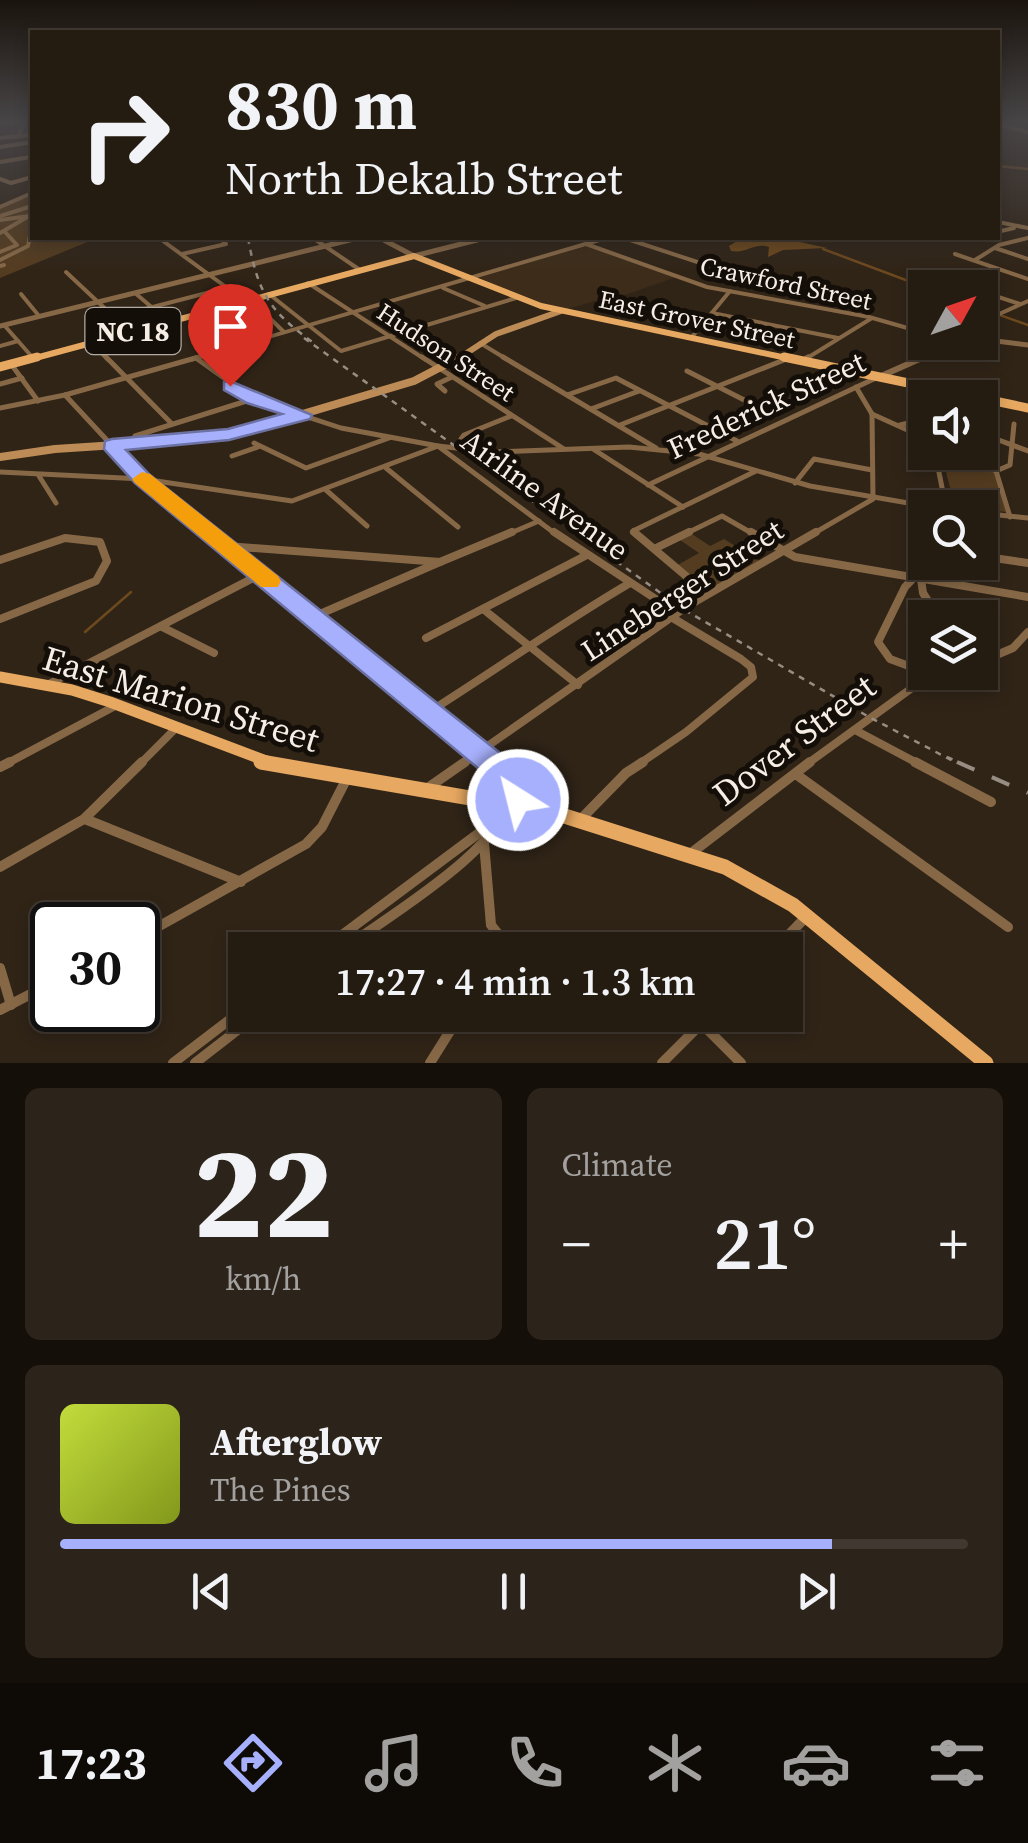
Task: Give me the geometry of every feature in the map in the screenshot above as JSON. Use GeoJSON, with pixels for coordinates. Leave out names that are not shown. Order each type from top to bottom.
{"type":"FeatureCollection","features":[{"type":"Feature","properties":{"kind":"main road","name":"NC 18"},"geometry":{"type":"LineString","coordinates":[[0,367],[414,256]]}},
{"type":"Feature","properties":{"kind":"main road","name":"East Grover Street"},"geometry":{"type":"LineString","coordinates":[[414,256],[516,298],[561,311],[908,382]]}},
{"type":"Feature","properties":{"kind":"main road"},"geometry":{"type":"LineString","coordinates":[[0,458],[206,438],[303,415],[404,384],[441,369],[507,328],[561,311]]}},
{"type":"Feature","properties":{"kind":"main road","name":"East Grover Street"},"geometry":{"type":"LineString","coordinates":[[998,402],[1028,408]]}},
{"type":"Feature","properties":{"kind":"main road","name":"East Marion Street"},"geometry":{"type":"LineString","coordinates":[[0,677],[117,705],[262,762],[552,812],[689,854],[756,882],[806,916],[986,1063]]}},
{"type":"Feature","properties":{"kind":"street"},"geometry":{"type":"LineString","coordinates":[[0,179],[11,183],[30,178]]}},
{"type":"Feature","properties":{"kind":"street"},"geometry":{"type":"LineString","coordinates":[[0,207],[30,194]]}},
{"type":"Feature","properties":{"kind":"street"},"geometry":{"type":"LineString","coordinates":[[0,218],[30,207]]}},
{"type":"Feature","properties":{"kind":"street"},"geometry":{"type":"LineString","coordinates":[[0,218],[29,216],[2,232],[16,247],[1,260]]}},
{"type":"Feature","properties":{"kind":"street"},"geometry":{"type":"LineString","coordinates":[[1000,226],[1028,228]]}},
{"type":"Feature","properties":{"kind":"street"},"geometry":{"type":"LineString","coordinates":[[1000,226],[1020,226]]}},
{"type":"Feature","properties":{"kind":"street"},"geometry":{"type":"LineString","coordinates":[[1,260],[28,246],[30,236]]}},
{"type":"Feature","properties":{"kind":"street"},"geometry":{"type":"LineString","coordinates":[[974,260],[994,248],[1028,238]]}},
{"type":"Feature","properties":{"kind":"street"},"geometry":{"type":"LineString","coordinates":[[0,244],[13,240]]}},
{"type":"Feature","properties":{"kind":"street"},"geometry":{"type":"LineString","coordinates":[[165,240],[226,288],[250,299],[284,332]]}},
{"type":"Feature","properties":{"kind":"street"},"geometry":{"type":"LineString","coordinates":[[180,254],[226,244],[222,240]]}},
{"type":"Feature","properties":{"kind":"street"},"geometry":{"type":"LineString","coordinates":[[315,240],[360,270]]}},
{"type":"Feature","properties":{"kind":"street"},"geometry":{"type":"LineString","coordinates":[[2,326],[349,240]]}},
{"type":"Feature","properties":{"kind":"street"},"geometry":{"type":"LineString","coordinates":[[384,240],[414,256],[478,240]]}},
{"type":"Feature","properties":{"kind":"street"},"geometry":{"type":"LineString","coordinates":[[0,408],[65,395],[472,280],[599,240]]}},
{"type":"Feature","properties":{"kind":"street"},"geometry":{"type":"LineString","coordinates":[[630,240],[725,271]]}},
{"type":"Feature","properties":{"kind":"street","name":"Crawford Street"},"geometry":{"type":"LineString","coordinates":[[585,244],[700,286],[908,328]]}},
{"type":"Feature","properties":{"kind":"street"},"geometry":{"type":"LineString","coordinates":[[994,248],[1028,259]]}},
{"type":"Feature","properties":{"kind":"street"},"geometry":{"type":"LineString","coordinates":[[955,254],[1028,279]]}},
{"type":"Feature","properties":{"kind":"street"},"geometry":{"type":"LineString","coordinates":[[66,272],[130,332]]}},
{"type":"Feature","properties":{"kind":"street","name":"Hudson Street"},"geometry":{"type":"LineString","coordinates":[[308,284],[565,449]]}},
{"type":"Feature","properties":{"kind":"street"},"geometry":{"type":"LineString","coordinates":[[114,317],[226,288]]}},
{"type":"Feature","properties":{"kind":"street"},"geometry":{"type":"LineString","coordinates":[[444,288],[486,307]]}},
{"type":"Feature","properties":{"kind":"street"},"geometry":{"type":"LineString","coordinates":[[691,338],[730,292]]}},
{"type":"Feature","properties":{"kind":"street"},"geometry":{"type":"LineString","coordinates":[[135,293],[168,321]]}},
{"type":"Feature","properties":{"kind":"street"},"geometry":{"type":"LineString","coordinates":[[20,294],[39,316]]}},
{"type":"Feature","properties":{"kind":"street"},"geometry":{"type":"LineString","coordinates":[[268,294],[341,351],[516,298]]}},
{"type":"Feature","properties":{"kind":"street"},"geometry":{"type":"LineString","coordinates":[[998,296],[1020,304]]}},
{"type":"Feature","properties":{"kind":"street"},"geometry":{"type":"LineString","coordinates":[[998,315],[1028,300]]}},
{"type":"Feature","properties":{"kind":"street"},"geometry":{"type":"LineString","coordinates":[[712,313],[838,338]]}},
{"type":"Feature","properties":{"kind":"street"},"geometry":{"type":"LineString","coordinates":[[802,361],[872,318]]}},
{"type":"Feature","properties":{"kind":"street"},"geometry":{"type":"LineString","coordinates":[[2,326],[33,358]]}},
{"type":"Feature","properties":{"kind":"street"},"geometry":{"type":"LineString","coordinates":[[0,346],[19,341]]}},
{"type":"Feature","properties":{"kind":"street"},"geometry":{"type":"LineString","coordinates":[[998,341],[1028,345]]}},
{"type":"Feature","properties":{"kind":"street"},"geometry":{"type":"LineString","coordinates":[[91,342],[172,424]]}},
{"type":"Feature","properties":{"kind":"street"},"geometry":{"type":"LineString","coordinates":[[480,344],[657,448]]}},
{"type":"Feature","properties":{"kind":"street"},"geometry":{"type":"LineString","coordinates":[[195,357],[253,399],[341,428],[468,448],[657,448],[708,456],[794,483],[908,503]]}},
{"type":"Feature","properties":{"kind":"street"},"geometry":{"type":"LineString","coordinates":[[618,426],[789,358]]}},
{"type":"Feature","properties":{"kind":"street","name":"Frederick Street"},"geometry":{"type":"LineString","coordinates":[[648,485],[917,360]]}},
{"type":"Feature","properties":{"kind":"street"},"geometry":{"type":"LineString","coordinates":[[10,364],[38,401]]}},
{"type":"Feature","properties":{"kind":"street"},"geometry":{"type":"LineString","coordinates":[[688,371],[760,408]]}},
{"type":"Feature","properties":{"kind":"street"},"geometry":{"type":"LineString","coordinates":[[445,390],[437,384],[453,376]]}},
{"type":"Feature","properties":{"kind":"street"},"geometry":{"type":"LineString","coordinates":[[0,384],[22,378]]}},
{"type":"Feature","properties":{"kind":"street"},"geometry":{"type":"LineString","coordinates":[[567,395],[614,378],[738,442]]}},
{"type":"Feature","properties":{"kind":"street"},"geometry":{"type":"LineString","coordinates":[[856,387],[872,414],[873,498]]}},
{"type":"Feature","properties":{"kind":"street"},"geometry":{"type":"LineString","coordinates":[[591,410],[641,390]]}},
{"type":"Feature","properties":{"kind":"street"},"geometry":{"type":"LineString","coordinates":[[65,395],[143,479],[552,812]]}},
{"type":"Feature","properties":{"kind":"street"},"geometry":{"type":"LineString","coordinates":[[135,436],[253,399]]}},
{"type":"Feature","properties":{"kind":"street"},"geometry":{"type":"LineString","coordinates":[[872,414],[908,430]]}},
{"type":"Feature","properties":{"kind":"street"},"geometry":{"type":"LineString","coordinates":[[468,448],[462,437],[512,415]]}},
{"type":"Feature","properties":{"kind":"street"},"geometry":{"type":"LineString","coordinates":[[899,426],[908,424]]}},
{"type":"Feature","properties":{"kind":"street"},"geometry":{"type":"LineString","coordinates":[[1010,517],[996,471],[1010,465],[1014,424]]}},
{"type":"Feature","properties":{"kind":"street"},"geometry":{"type":"LineString","coordinates":[[232,456],[257,445],[306,468],[390,437]]}},
{"type":"Feature","properties":{"kind":"street"},"geometry":{"type":"LineString","coordinates":[[998,441],[1028,450]]}},
{"type":"Feature","properties":{"kind":"street"},"geometry":{"type":"LineString","coordinates":[[0,472],[143,479],[287,501],[326,490],[438,446]]}},
{"type":"Feature","properties":{"kind":"street","name":"Airline Avenue"},"geometry":{"type":"LineString","coordinates":[[438,446],[754,673],[752,679],[673,742],[626,773],[581,820]]}},
{"type":"Feature","properties":{"kind":"street"},"geometry":{"type":"LineString","coordinates":[[592,448],[684,507]]}},
{"type":"Feature","properties":{"kind":"street"},"geometry":{"type":"LineString","coordinates":[[794,483],[814,459],[872,470]]}},
{"type":"Feature","properties":{"kind":"street"},"geometry":{"type":"LineString","coordinates":[[385,467],[458,527]]}},
{"type":"Feature","properties":{"kind":"street"},"geometry":{"type":"LineString","coordinates":[[703,596],[656,548],[633,531],[756,471]]}},
{"type":"Feature","properties":{"kind":"street"},"geometry":{"type":"LineString","coordinates":[[39,475],[56,503]]}},
{"type":"Feature","properties":{"kind":"street"},"geometry":{"type":"LineString","coordinates":[[326,490],[367,526]]}},
{"type":"Feature","properties":{"kind":"street","name":"Lineberger Street"},"geometry":{"type":"LineString","coordinates":[[424,791],[703,596],[873,498]]}},
{"type":"Feature","properties":{"kind":"street"},"geometry":{"type":"LineString","coordinates":[[656,548],[722,516],[780,551],[813,562],[908,577]]}},
{"type":"Feature","properties":{"kind":"street"},"geometry":{"type":"LineString","coordinates":[[998,516],[1028,518]]}},
{"type":"Feature","properties":{"kind":"street"},"geometry":{"type":"LineString","coordinates":[[313,617],[539,522]]}},
{"type":"Feature","properties":{"kind":"street"},"geometry":{"type":"LineString","coordinates":[[0,560],[76,537],[100,542],[107,562],[96,581],[0,619]]}},
{"type":"Feature","properties":{"kind":"street"},"geometry":{"type":"LineString","coordinates":[[226,546],[440,562]]}},
{"type":"Feature","properties":{"kind":"street"},"geometry":{"type":"LineString","coordinates":[[426,638],[586,556]]}},
{"type":"Feature","properties":{"kind":"street"},"geometry":{"type":"LineString","coordinates":[[998,559],[1028,563]]}},
{"type":"Feature","properties":{"kind":"street"},"geometry":{"type":"LineString","coordinates":[[46,686],[260,574]]}},
{"type":"Feature","properties":{"kind":"street"},"geometry":{"type":"LineString","coordinates":[[908,665],[889,658],[878,642],[916,580]]}},
{"type":"Feature","properties":{"kind":"street"},"geometry":{"type":"LineString","coordinates":[[929,580],[1028,597]]}},
{"type":"Feature","properties":{"kind":"street"},"geometry":{"type":"LineString","coordinates":[[429,712],[630,583]]}},
{"type":"Feature","properties":{"kind":"street"},"geometry":{"type":"LineString","coordinates":[[483,609],[578,685]]}},
{"type":"Feature","properties":{"kind":"street"},"geometry":{"type":"LineString","coordinates":[[161,626],[214,653]]}},
{"type":"Feature","properties":{"kind":"street"},"geometry":{"type":"LineString","coordinates":[[998,655],[1013,648],[1028,632]]}},
{"type":"Feature","properties":{"kind":"street","name":"Dover Street"},"geometry":{"type":"LineString","coordinates":[[689,854],[908,688]]}},
{"type":"Feature","properties":{"kind":"street"},"geometry":{"type":"LineString","coordinates":[[0,767],[117,705]]}},
{"type":"Feature","properties":{"kind":"street"},"geometry":{"type":"LineString","coordinates":[[0,867],[84,819],[176,728]]}},
{"type":"Feature","properties":{"kind":"street"},"geometry":{"type":"LineString","coordinates":[[854,730],[991,802]]}},
{"type":"Feature","properties":{"kind":"street"},"geometry":{"type":"LineString","coordinates":[[797,774],[1008,927]]}},
{"type":"Feature","properties":{"kind":"street"},"geometry":{"type":"LineString","coordinates":[[160,926],[289,856],[315,836],[347,778]]}},
{"type":"Feature","properties":{"kind":"street"},"geometry":{"type":"LineString","coordinates":[[355,932],[495,834],[498,824],[515,805],[519,791],[514,780]]}},
{"type":"Feature","properties":{"kind":"street"},"geometry":{"type":"LineString","coordinates":[[84,819],[242,882]]}},
{"type":"Feature","properties":{"kind":"street"},"geometry":{"type":"LineString","coordinates":[[358,932],[488,826],[498,824]]}},
{"type":"Feature","properties":{"kind":"street"},"geometry":{"type":"LineString","coordinates":[[484,843],[488,854],[488,914],[496,932]]}},
{"type":"Feature","properties":{"kind":"street"},"geometry":{"type":"LineString","coordinates":[[791,932],[806,916]]}},
{"type":"Feature","properties":{"kind":"street"},"geometry":{"type":"LineString","coordinates":[[0,968],[6,1007],[30,994]]}},
{"type":"Feature","properties":{"kind":"street"},"geometry":{"type":"LineString","coordinates":[[172,1063],[228,1021]]}},
{"type":"Feature","properties":{"kind":"street"},"geometry":{"type":"LineString","coordinates":[[195,1063],[235,1032]]}},
{"type":"Feature","properties":{"kind":"street"},"geometry":{"type":"LineString","coordinates":[[430,1063],[449,1032]]}},
{"type":"Feature","properties":{"kind":"street"},"geometry":{"type":"LineString","coordinates":[[662,1063],[694,1032]]}},
{"type":"Feature","properties":{"kind":"street"},"geometry":{"type":"LineString","coordinates":[[716,1032],[741,1063]]}},
{"type":"Feature","properties":{"kind":"street"},"geometry":{"type":"LineString","coordinates":[[210,1035],[217,1046]]}},
{"type":"Feature","properties":{"kind":"shaded area"},"geometry":{"type":"Polygon","coordinates":[[[30,194],[30,240],[92,240],[0,278],[0,207],[30,194]]]}},
{"type":"Feature","properties":{"kind":"shaded area"},"geometry":{"type":"Polygon","coordinates":[[[791,240],[827,248],[783,250],[768,257],[769,247],[764,246],[731,251],[729,246],[737,241],[791,240]]]}},
{"type":"Feature","properties":{"kind":"shaded area"},"geometry":{"type":"Polygon","coordinates":[[[585,244],[676,277],[603,303],[595,301],[561,311],[471,279],[585,244]]]}},
{"type":"Feature","properties":{"kind":"shaded area"},"geometry":{"type":"Polygon","coordinates":[[[945,470],[994,470],[1006,512],[998,511],[998,490],[951,490],[945,470]]]}},
{"type":"Feature","properties":{"kind":"shaded area"},"geometry":{"type":"Polygon","coordinates":[[[689,532],[710,546],[724,539],[761,562],[703,596],[676,566],[699,553],[677,538],[689,532]]]}},
{"type":"Feature","properties":{"kind":"waterway"},"geometry":{"type":"LineString","coordinates":[[823,249],[908,281]]}},
{"type":"Feature","properties":{"kind":"waterway"},"geometry":{"type":"LineString","coordinates":[[998,314],[1028,325]]}},
{"type":"Feature","properties":{"kind":"waterway"},"geometry":{"type":"LineString","coordinates":[[85,632],[131,592]]}},
{"type":"Feature","properties":{"kind":"railway"},"geometry":{"type":"LineString","coordinates":[[248,240],[256,273],[268,299],[315,344]]}},
{"type":"Feature","properties":{"kind":"railway"},"geometry":{"type":"LineString","coordinates":[[304,338],[683,609],[869,717],[957,763]]}},
{"type":"Feature","properties":{"kind":"railway"},"geometry":{"type":"LineString","coordinates":[[947,757],[963,764]]}},
{"type":"Feature","properties":{"kind":"railway"},"geometry":{"type":"LineString","coordinates":[[957,762],[1028,793]]}},
{"type":"Feature","properties":{"kind":"slow traffic"},"geometry":{"type":"LineString","coordinates":[[142,479],[269,581]]}},
{"type":"Feature","properties":{"kind":"route"},"geometry":{"type":"LineString","coordinates":[[230,386],[253,399],[303,415],[193,440],[112,446],[143,479],[514,780],[518,800]]}}]}
